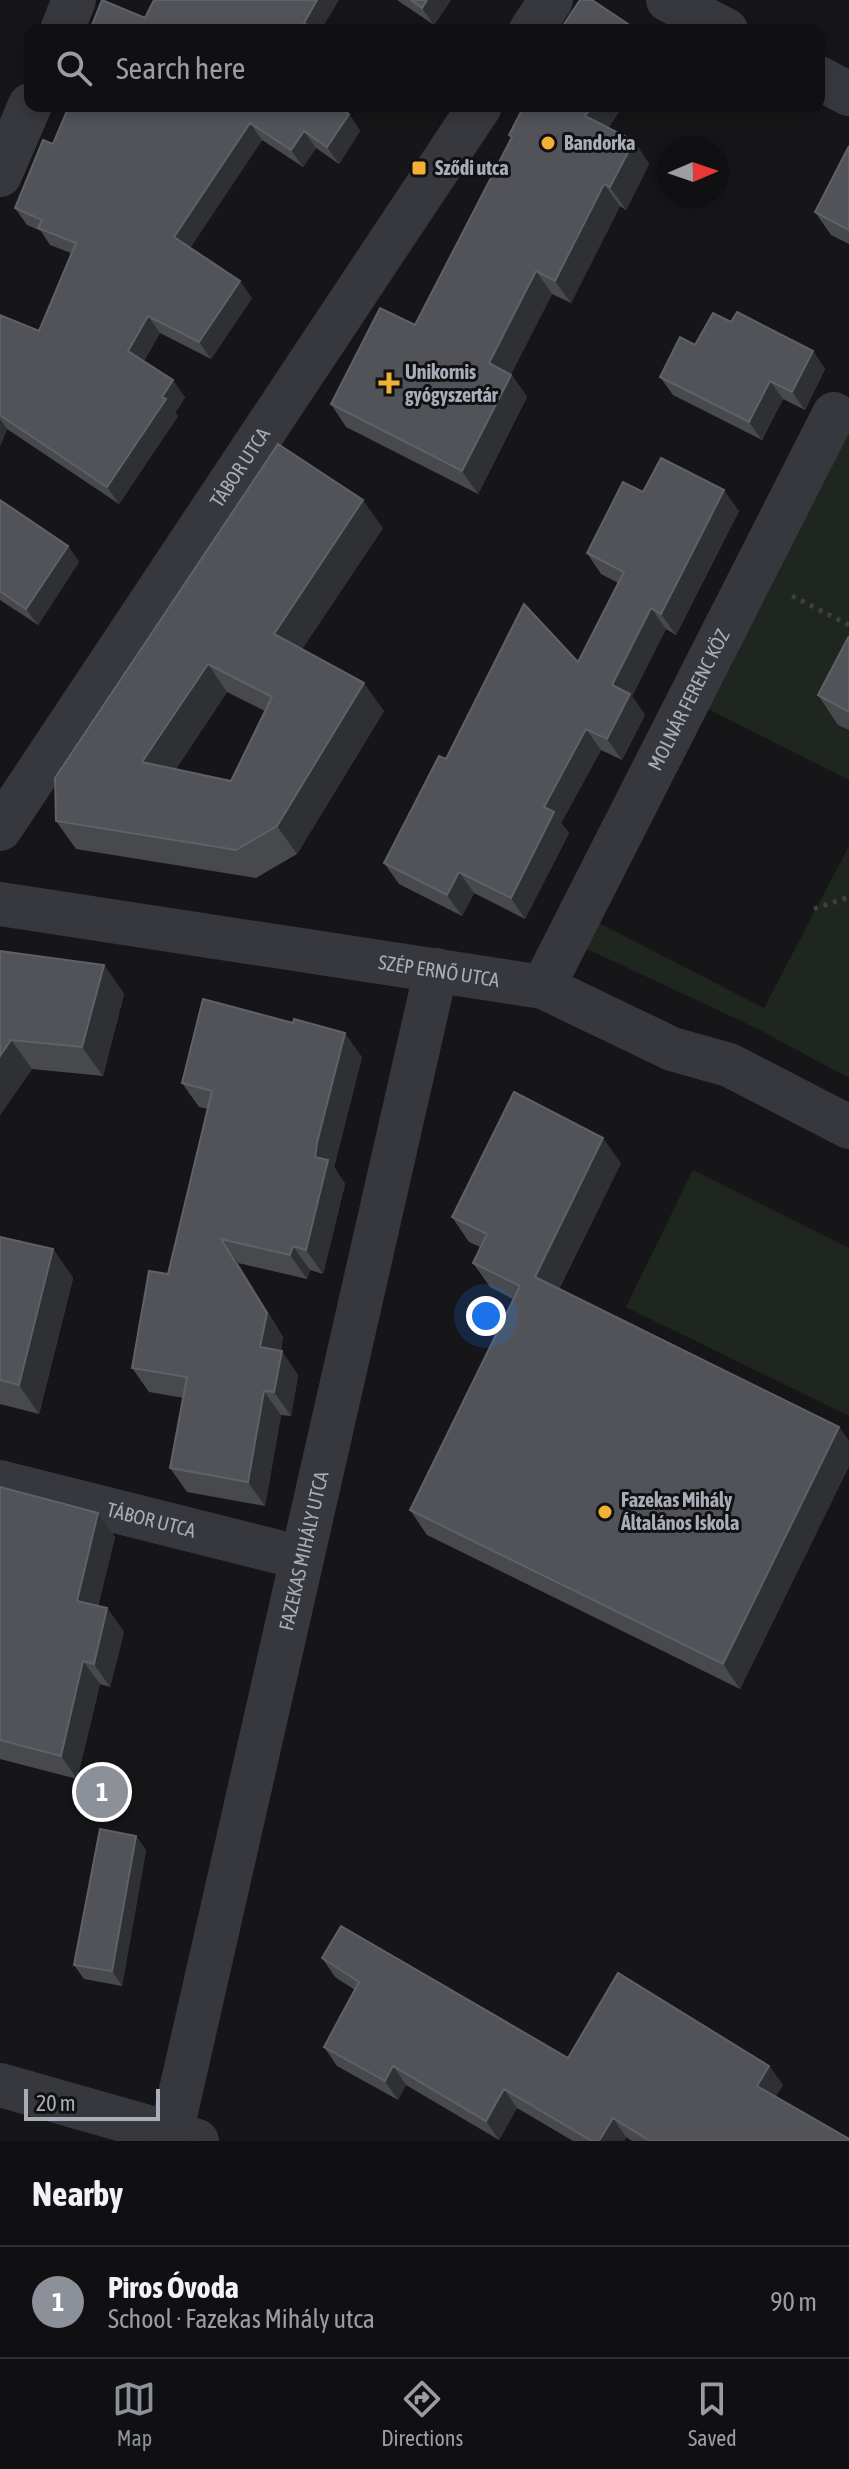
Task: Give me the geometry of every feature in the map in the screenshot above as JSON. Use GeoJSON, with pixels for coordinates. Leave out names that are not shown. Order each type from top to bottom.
{"type":"FeatureCollection","features":[{"type":"Feature","properties":{"kind":"street"},"geometry":{"type":"LineString","coordinates":[[64,24],[74,0]]}},
{"type":"Feature","properties":{"kind":"street"},"geometry":{"type":"LineString","coordinates":[[535,24],[551,0]]}},
{"type":"Feature","properties":{"kind":"street"},"geometry":{"type":"LineString","coordinates":[[668,0],[714,24]]}},
{"type":"Feature","properties":{"kind":"street"},"geometry":{"type":"LineString","coordinates":[[825,81],[849,94]]}},
{"type":"Feature","properties":{"kind":"street"},"geometry":{"type":"LineString","coordinates":[[0,175],[27,112]]}},
{"type":"Feature","properties":{"kind":"street","name":"TÁBOR UTCA"},"geometry":{"type":"LineString","coordinates":[[0,829],[476,112]]}},
{"type":"Feature","properties":{"kind":"street","name":"MOLNÁR FERENC KÖZ"},"geometry":{"type":"LineString","coordinates":[[543,987],[834,414]]}},
{"type":"Feature","properties":{"kind":"street","name":"SZÉP ERNŐ UTCA"},"geometry":{"type":"LineString","coordinates":[[0,904],[543,987],[672,1049],[729,1065],[849,1127]]}},
{"type":"Feature","properties":{"kind":"street","name":"FAZEKAS MIHÁLY UTCA"},"geometry":{"type":"LineString","coordinates":[[184,2138],[302,1558],[436,970]]}},
{"type":"Feature","properties":{"kind":"street","name":"TÁBOR UTCA"},"geometry":{"type":"LineString","coordinates":[[0,1482],[302,1558]]}},
{"type":"Feature","properties":{"kind":"street"},"geometry":{"type":"LineString","coordinates":[[0,2085],[184,2138]]}},
{"type":"Feature","properties":{"kind":"path"},"geometry":{"type":"LineString","coordinates":[[752,576],[849,625]]}},
{"type":"Feature","properties":{"kind":"path"},"geometry":{"type":"LineString","coordinates":[[814,909],[849,897]]}},
{"type":"Feature","properties":{"kind":"shaded area"},"geometry":{"type":"Polygon","coordinates":[[[849,422],[849,780],[704,707],[849,422]]]}},
{"type":"Feature","properties":{"kind":"shaded area"},"geometry":{"type":"Polygon","coordinates":[[[849,846],[849,1078],[756,1028],[585,948],[597,922],[764,1008],[849,846]]]}},
{"type":"Feature","properties":{"kind":"shaded area"},"geometry":{"type":"Polygon","coordinates":[[[693,1170],[849,1248],[849,1416],[626,1307],[693,1170]]]}},
{"type":"Feature","properties":{"kind":"building"},"geometry":{"type":"Polygon","coordinates":[[[102,0],[145,18],[154,0],[317,0],[306,24],[92,24],[102,0]]]}},
{"type":"Feature","properties":{"kind":"building"},"geometry":{"type":"Polygon","coordinates":[[[411,0],[427,0],[422,8],[411,0]]]}},
{"type":"Feature","properties":{"kind":"building"},"geometry":{"type":"Polygon","coordinates":[[[580,0],[592,0],[628,24],[564,24],[580,0]]]}},
{"type":"Feature","properties":{"kind":"building"},"geometry":{"type":"Polygon","coordinates":[[[66,112],[349,114],[327,147],[304,131],[291,150],[250,123],[174,237],[240,281],[199,342],[148,316],[128,351],[173,380],[162,397],[166,399],[107,487],[0,415],[0,315],[39,331],[76,243],[38,228],[42,220],[15,208],[43,140],[53,144],[66,112]]]}},
{"type":"Feature","properties":{"kind":"building"},"geometry":{"type":"Polygon","coordinates":[[[521,112],[588,112],[585,116],[634,141],[610,187],[604,184],[555,281],[536,271],[489,363],[511,375],[462,471],[331,404],[380,308],[415,325],[512,137],[509,135],[521,112]]]}},
{"type":"Feature","properties":{"kind":"building"},"geometry":{"type":"Polygon","coordinates":[[[849,146],[849,230],[815,212],[849,146]]]}},
{"type":"Feature","properties":{"kind":"building"},"geometry":{"type":"Polygon","coordinates":[[[737,312],[813,351],[792,392],[770,381],[749,422],[660,377],[680,337],[695,345],[713,313],[731,322],[737,312]]]}},
{"type":"Feature","properties":{"kind":"building"},"geometry":{"type":"Polygon","coordinates":[[[278,444],[363,500],[274,634],[364,683],[277,826],[236,850],[56,821],[55,778],[278,444]],[[208,664],[142,762],[231,781],[272,697],[208,664]]]}},
{"type":"Feature","properties":{"kind":"building"},"geometry":{"type":"Polygon","coordinates":[[[661,458],[724,490],[661,614],[651,608],[612,685],[630,694],[607,739],[586,729],[544,807],[554,812],[511,898],[459,872],[447,895],[384,863],[439,756],[446,759],[524,604],[578,662],[624,572],[587,553],[623,482],[643,492],[661,458]]]}},
{"type":"Feature","properties":{"kind":"building"},"geometry":{"type":"Polygon","coordinates":[[[0,500],[68,546],[26,609],[0,591],[0,500]]]}},
{"type":"Feature","properties":{"kind":"building"},"geometry":{"type":"Polygon","coordinates":[[[849,636],[849,712],[818,695],[849,636]]]}},
{"type":"Feature","properties":{"kind":"building"},"geometry":{"type":"Polygon","coordinates":[[[0,951],[104,965],[82,1047],[11,1040],[0,1056],[0,951]]]}},
{"type":"Feature","properties":{"kind":"building"},"geometry":{"type":"Polygon","coordinates":[[[203,999],[345,1033],[317,1143],[315,1157],[328,1160],[306,1250],[293,1246],[290,1255],[221,1239],[267,1313],[260,1347],[282,1351],[274,1392],[264,1391],[248,1482],[170,1468],[187,1377],[132,1368],[149,1271],[168,1274],[212,1091],[182,1083],[203,999]]]}},
{"type":"Feature","properties":{"kind":"building"},"geometry":{"type":"Polygon","coordinates":[[[514,1092],[603,1138],[535,1277],[839,1427],[723,1664],[410,1510],[520,1286],[473,1263],[487,1234],[452,1217],[514,1092]]]}},
{"type":"Feature","properties":{"kind":"building"},"geometry":{"type":"Polygon","coordinates":[[[0,1237],[53,1249],[19,1385],[0,1380],[0,1237]]]}},
{"type":"Feature","properties":{"kind":"building"},"geometry":{"type":"Polygon","coordinates":[[[0,1487],[98,1513],[77,1601],[107,1608],[94,1664],[83,1661],[61,1756],[0,1740],[0,1487]]]}},
{"type":"Feature","properties":{"kind":"building"},"geometry":{"type":"Polygon","coordinates":[[[100,1829],[136,1836],[112,1971],[74,1965],[100,1829]]]}},
{"type":"Feature","properties":{"kind":"building"},"geometry":{"type":"Polygon","coordinates":[[[341,1926],[568,2058],[618,1973],[769,2066],[757,2086],[849,2141],[650,2141],[613,2118],[599,2141],[592,2141],[504,2089],[486,2121],[393,2066],[385,2081],[324,2047],[359,1982],[322,1958],[341,1926]]]}},
{"type":"Feature","properties":{"kind":"place","name":"Bandorka"},"geometry":{"type":"Point","coordinates":[548,143]}},
{"type":"Feature","properties":{"kind":"place","name":"Sződi utca"},"geometry":{"type":"Point","coordinates":[419,168]}},
{"type":"Feature","properties":{"kind":"place","name":"Unikornis gyógyszertár"},"geometry":{"type":"Point","coordinates":[389,383]}},
{"type":"Feature","properties":{"kind":"place","name":"Fazekas Mihály Általános Iskola"},"geometry":{"type":"Point","coordinates":[605,1512]}},
{"type":"Feature","properties":{"kind":"place","name":"Piros Óvoda"},"geometry":{"type":"Point","coordinates":[102,1792]}}]}
